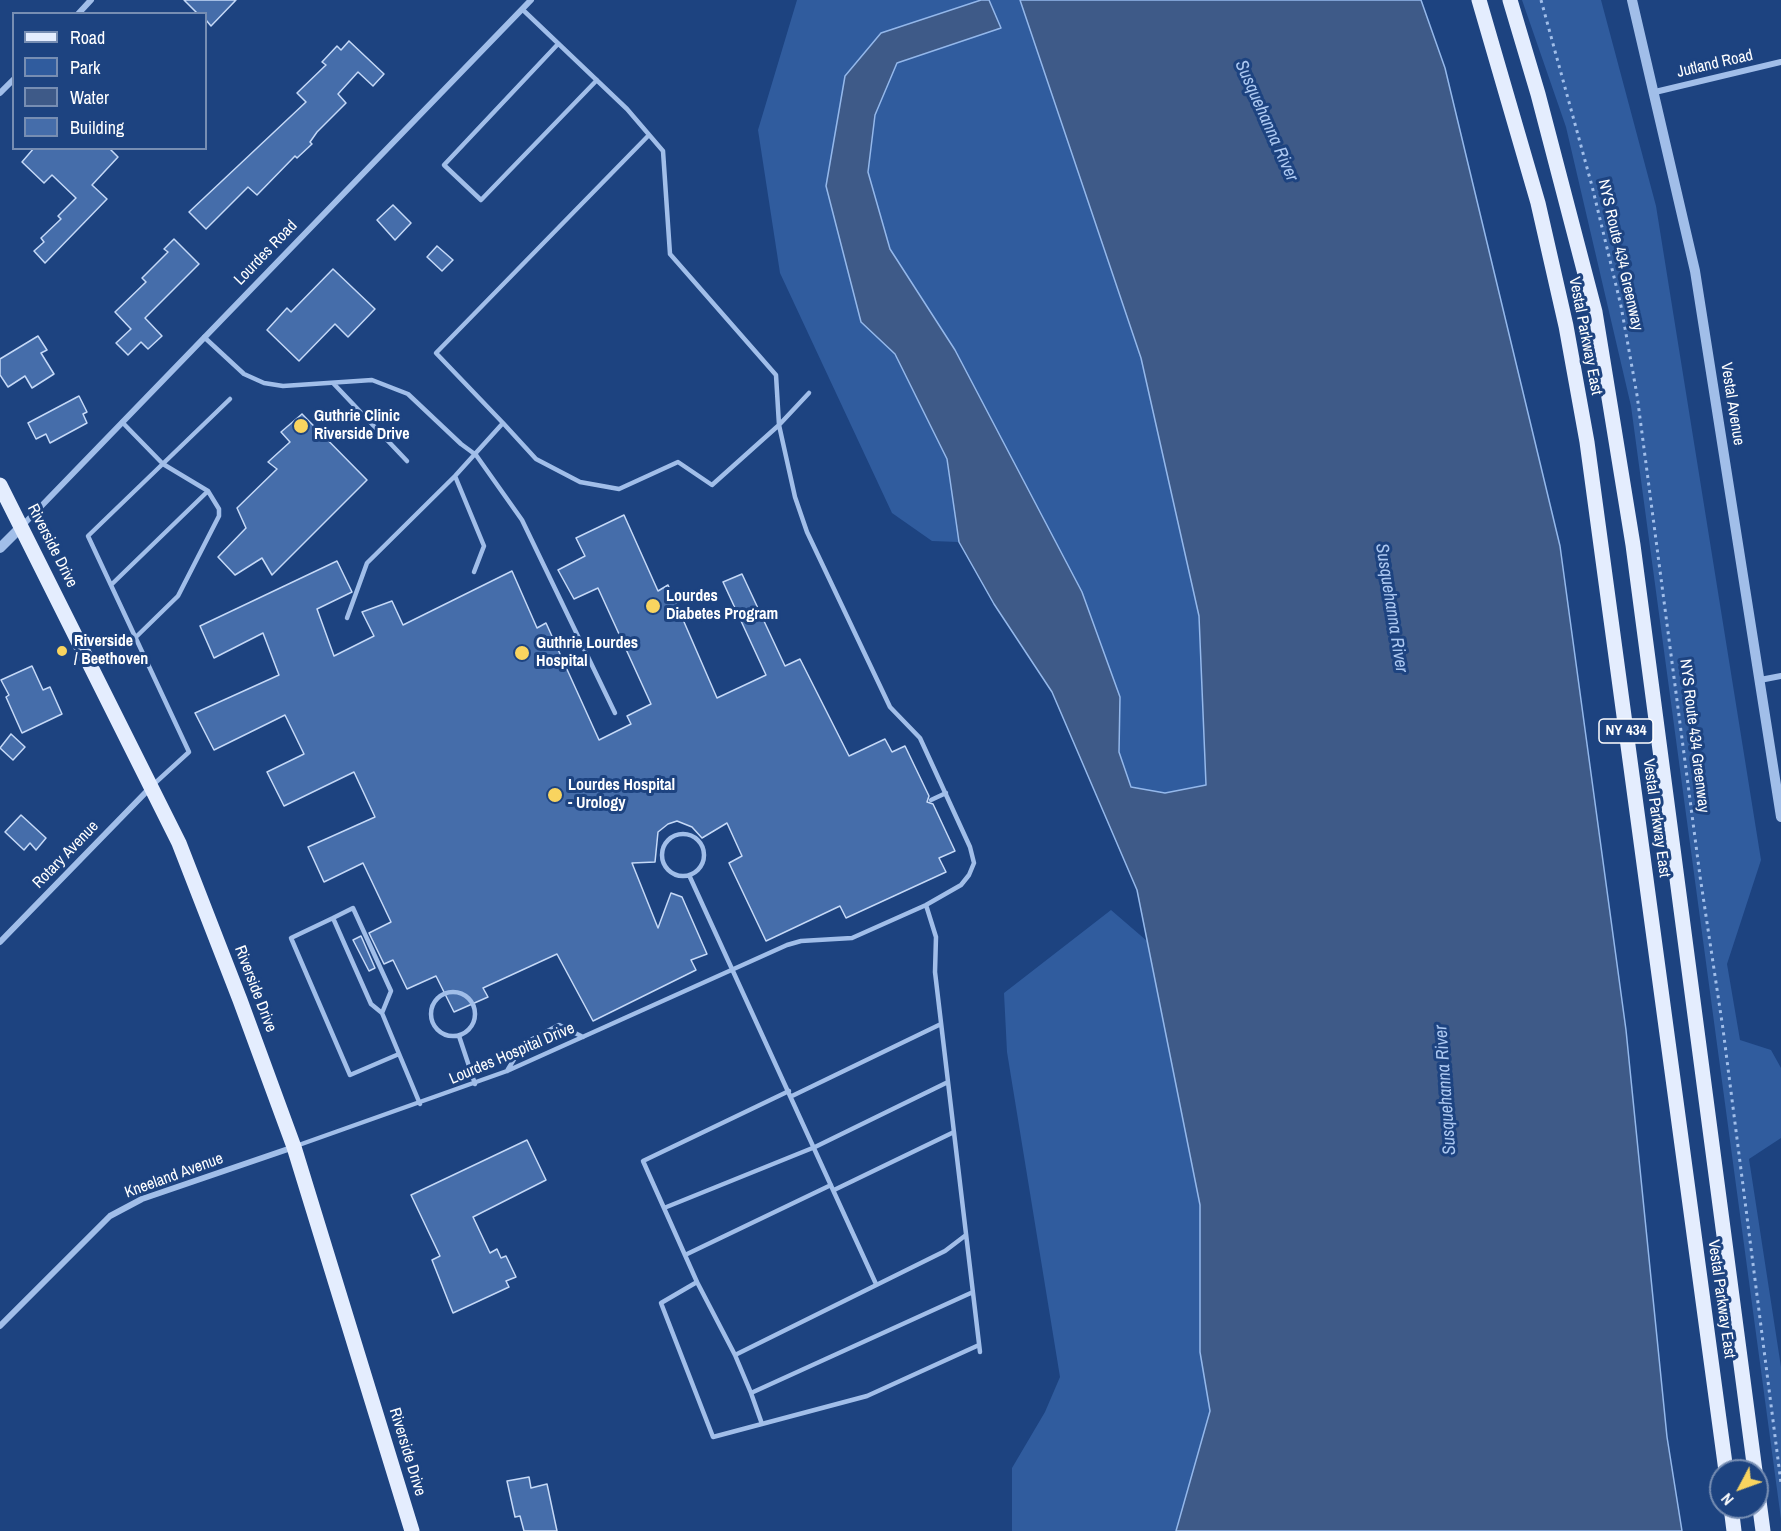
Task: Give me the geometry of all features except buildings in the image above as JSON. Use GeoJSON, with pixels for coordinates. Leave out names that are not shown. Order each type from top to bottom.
{"type":"FeatureCollection","features":[{"type":"Feature","properties":{"kind":"main road","name":"Vestal Parkway East"},"geometry":{"type":"LineString","coordinates":[[1479,0],[1538,203],[1566,326],[1587,442],[1724,1459]]}},
{"type":"Feature","properties":{"kind":"main road","name":"Vestal Parkway East"},"geometry":{"type":"LineString","coordinates":[[1510,0],[1538,94],[1595,312],[1634,557],[1753,1459]]}},
{"type":"Feature","properties":{"kind":"main road","name":"Riverside Drive"},"geometry":{"type":"LineString","coordinates":[[0,485],[179,843],[240,999],[294,1147],[412,1531]]}},
{"type":"Feature","properties":{"kind":"street"},"geometry":{"type":"LineString","coordinates":[[80,12],[91,0]]}},
{"type":"Feature","properties":{"kind":"street","name":"Lourdes Road"},"geometry":{"type":"LineString","coordinates":[[22,526],[531,0]]}},
{"type":"Feature","properties":{"kind":"street","name":"Vestal Avenue"},"geometry":{"type":"LineString","coordinates":[[1632,0],[1695,271],[1781,817]]}},
{"type":"Feature","properties":{"kind":"street","name":"Jutland Road"},"geometry":{"type":"LineString","coordinates":[[1655,92],[1781,62]]}},
{"type":"Feature","properties":{"kind":"street"},"geometry":{"type":"LineString","coordinates":[[0,93],[12,81]]}},
{"type":"Feature","properties":{"kind":"street"},"geometry":{"type":"LineString","coordinates":[[0,548],[22,526]]}},
{"type":"Feature","properties":{"kind":"street"},"geometry":{"type":"LineString","coordinates":[[1760,680],[1781,676]]}},
{"type":"Feature","properties":{"kind":"street","name":"Rotary Avenue"},"geometry":{"type":"LineString","coordinates":[[0,942],[152,786]]}},
{"type":"Feature","properties":{"kind":"street","name":"Kneeland Avenue"},"geometry":{"type":"LineString","coordinates":[[0,1326],[110,1216],[142,1199],[294,1147]]}},
{"type":"Feature","properties":{"kind":"lane"},"geometry":{"type":"LineString","coordinates":[[522,9],[597,80],[663,151],[670,254],[776,375],[779,425],[795,497],[807,532],[890,707],[920,738],[946,793],[931,800]]}},
{"type":"Feature","properties":{"kind":"lane"},"geometry":{"type":"LineString","coordinates":[[558,44],[444,165],[481,200],[597,80]]}},
{"type":"Feature","properties":{"kind":"lane"},"geometry":{"type":"LineString","coordinates":[[650,135],[436,353],[536,459],[580,482],[619,489],[678,462],[712,485],[779,425],[809,393]]}},
{"type":"Feature","properties":{"kind":"lane"},"geometry":{"type":"LineString","coordinates":[[204,337],[244,374],[264,383],[283,386],[372,380],[408,394],[460,444],[476,455],[522,520],[615,713]]}},
{"type":"Feature","properties":{"kind":"lane"},"geometry":{"type":"LineString","coordinates":[[333,383],[407,462]]}},
{"type":"Feature","properties":{"kind":"lane"},"geometry":{"type":"LineString","coordinates":[[152,786],[189,752],[88,536],[230,399]]}},
{"type":"Feature","properties":{"kind":"lane"},"geometry":{"type":"LineString","coordinates":[[122,422],[163,464],[208,491],[219,509],[218,522],[178,596],[136,637]]}},
{"type":"Feature","properties":{"kind":"lane"},"geometry":{"type":"LineString","coordinates":[[347,618],[367,563],[476,455],[502,423]]}},
{"type":"Feature","properties":{"kind":"lane"},"geometry":{"type":"LineString","coordinates":[[455,476],[484,546],[474,572]]}},
{"type":"Feature","properties":{"kind":"lane"},"geometry":{"type":"LineString","coordinates":[[111,585],[208,491]]}},
{"type":"Feature","properties":{"kind":"lane","name":"Lourdes Hospital Drive"},"geometry":{"type":"LineString","coordinates":[[294,1147],[420,1104],[507,1071],[734,968],[801,941],[852,938],[926,905],[961,885],[974,863],[970,847],[946,793]]}},
{"type":"Feature","properties":{"kind":"lane"},"geometry":{"type":"LineString","coordinates":[[680,834],[693,837],[702,847],[703,861],[700,867],[689,875],[676,875],[670,872],[662,860],[663,846],[668,840],[680,834]]}},
{"type":"Feature","properties":{"kind":"lane"},"geometry":{"type":"LineString","coordinates":[[689,875],[734,968],[876,1284]]}},
{"type":"Feature","properties":{"kind":"lane"},"geometry":{"type":"LineString","coordinates":[[926,905],[936,937],[935,972],[980,1353]]}},
{"type":"Feature","properties":{"kind":"lane"},"geometry":{"type":"LineString","coordinates":[[382,1013],[391,991],[353,908],[291,938],[350,1075],[399,1054]]}},
{"type":"Feature","properties":{"kind":"lane"},"geometry":{"type":"LineString","coordinates":[[333,918],[371,1004],[382,1013],[420,1104]]}},
{"type":"Feature","properties":{"kind":"lane"},"geometry":{"type":"LineString","coordinates":[[446,993],[465,995],[474,1007],[475,1022],[471,1028],[459,1036],[444,1035],[432,1020],[432,1007],[446,993]]}},
{"type":"Feature","properties":{"kind":"lane"},"geometry":{"type":"LineString","coordinates":[[762,1424],[735,1354],[697,1282],[643,1161],[941,1024]]}},
{"type":"Feature","properties":{"kind":"lane"},"geometry":{"type":"LineString","coordinates":[[507,1071],[523,1044],[559,1025],[583,1037]]}},
{"type":"Feature","properties":{"kind":"lane"},"geometry":{"type":"LineString","coordinates":[[459,1036],[475,1084]]}},
{"type":"Feature","properties":{"kind":"lane"},"geometry":{"type":"LineString","coordinates":[[664,1208],[815,1148],[948,1082]]}},
{"type":"Feature","properties":{"kind":"lane"},"geometry":{"type":"LineString","coordinates":[[834,1190],[954,1132]]}},
{"type":"Feature","properties":{"kind":"lane"},"geometry":{"type":"LineString","coordinates":[[685,1255],[831,1185]]}},
{"type":"Feature","properties":{"kind":"lane"},"geometry":{"type":"LineString","coordinates":[[735,1354],[945,1251],[966,1235]]}},
{"type":"Feature","properties":{"kind":"lane"},"geometry":{"type":"LineString","coordinates":[[697,1282],[661,1303],[713,1437],[867,1396],[979,1346]]}},
{"type":"Feature","properties":{"kind":"lane"},"geometry":{"type":"LineString","coordinates":[[751,1393],[973,1292]]}},
{"type":"Feature","properties":{"kind":"path","name":"NYS Route 434 Greenway"},"geometry":{"type":"LineString","coordinates":[[1541,0],[1592,186],[1621,306],[1637,395],[1700,876],[1724,1029],[1781,1483]]}},
{"type":"Feature","properties":{"kind":"green space"},"geometry":{"type":"Polygon","coordinates":[[[797,0],[981,0],[881,33],[845,76],[861,322],[895,354],[947,459],[959,542],[932,541],[892,513],[780,273],[758,130],[797,0]]]}},
{"type":"Feature","properties":{"kind":"green space"},"geometry":{"type":"Polygon","coordinates":[[[989,0],[1020,0],[1141,358],[1199,616],[1206,785],[1165,793],[1131,787],[1119,752],[1120,697],[1082,592],[955,350],[890,249],[868,172],[875,114],[897,63],[1001,28],[989,0]]]}},
{"type":"Feature","properties":{"kind":"green space"},"geometry":{"type":"Polygon","coordinates":[[[1522,0],[1601,0],[1656,206],[1761,860],[1727,964],[1740,1040],[1771,1050],[1781,1068],[1781,1138],[1749,1159],[1781,1367],[1781,1519],[1631,406],[1566,127],[1522,0]]]}},
{"type":"Feature","properties":{"kind":"green space"},"geometry":{"type":"Polygon","coordinates":[[[1111,910],[1147,941],[1200,1205],[1200,1352],[1210,1411],[1176,1531],[1012,1531],[1012,1468],[1045,1412],[1060,1377],[1007,1052],[1004,993],[1111,910]]]}},
{"type":"Feature","properties":{"kind":"water","name":"Susquehanna River"},"geometry":{"type":"Polygon","coordinates":[[[981,0],[989,0],[1001,28],[897,63],[875,115],[868,172],[890,249],[955,350],[1082,592],[1120,697],[1119,752],[1131,787],[1165,793],[1206,785],[1199,616],[1141,358],[1020,0],[1421,0],[1445,68],[1560,546],[1626,1030],[1667,1437],[1682,1531],[1176,1531],[1210,1411],[1200,1352],[1200,1205],[1137,890],[1052,692],[994,604],[959,542],[947,459],[895,354],[861,322],[826,186],[845,76],[881,33],[981,0]]]}},
{"type":"Feature","properties":{"kind":"place","name":"Guthrie Clinic Riverside Drive"},"geometry":{"type":"Point","coordinates":[301,426]}},
{"type":"Feature","properties":{"kind":"place","name":"Lourdes Diabetes Program"},"geometry":{"type":"Point","coordinates":[653,606]}},
{"type":"Feature","properties":{"kind":"place","name":"Riverside / Beethoven"},"geometry":{"type":"Point","coordinates":[62,651]}},
{"type":"Feature","properties":{"kind":"place","name":"Guthrie Lourdes Hospital"},"geometry":{"type":"Point","coordinates":[522,653]}},
{"type":"Feature","properties":{"kind":"place","name":"Lourdes Hospital - Urology"},"geometry":{"type":"Point","coordinates":[555,795]}}]}
